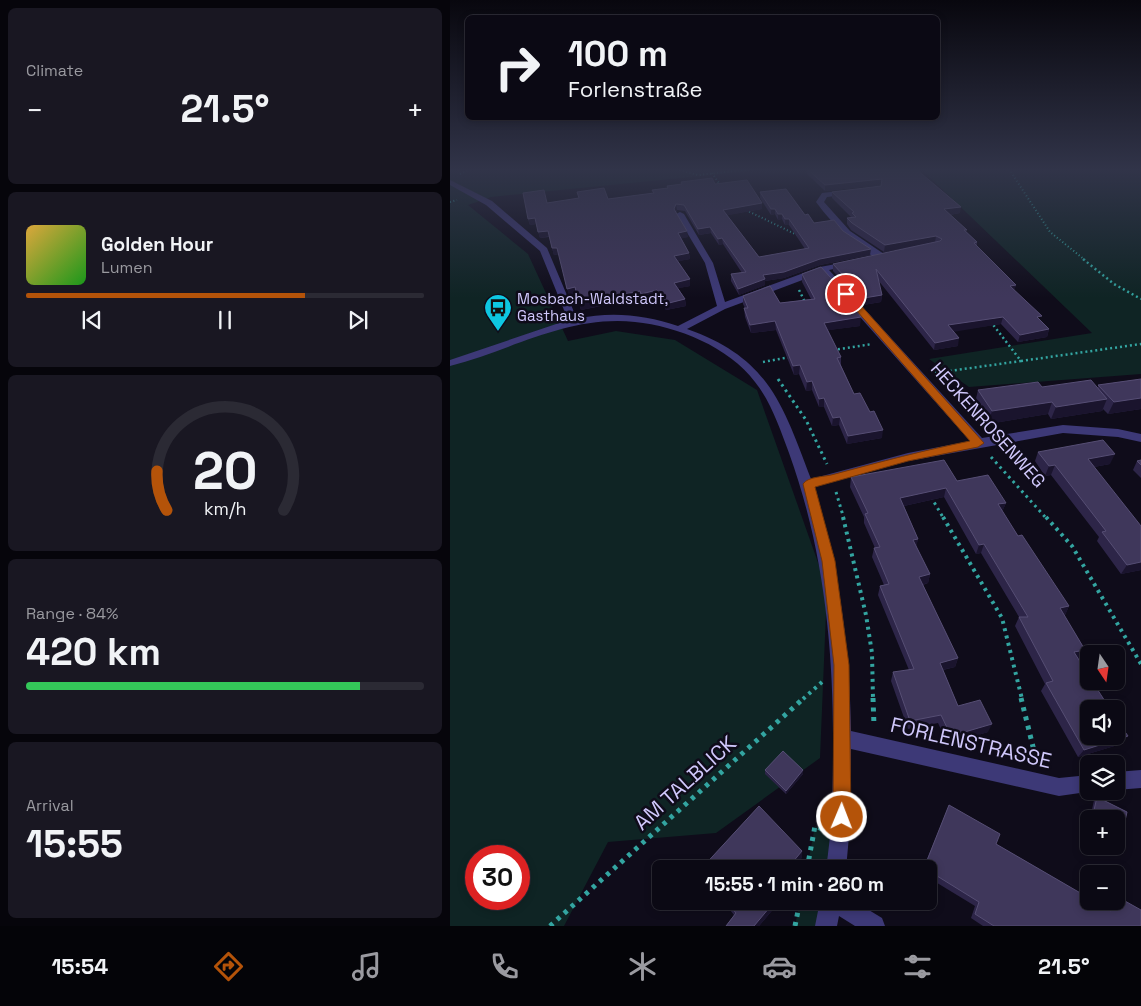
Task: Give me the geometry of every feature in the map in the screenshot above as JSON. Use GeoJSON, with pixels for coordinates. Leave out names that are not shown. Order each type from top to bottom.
{"type":"FeatureCollection","features":[{"type":"Feature","properties":{"kind":"street"},"geometry":{"type":"LineString","coordinates":[[500,212],[544,250],[573,320]]}},
{"type":"Feature","properties":{"kind":"street"},"geometry":{"type":"LineString","coordinates":[[679,329],[722,307],[823,269],[885,255],[861,245],[840,229],[828,212]]}},
{"type":"Feature","properties":{"kind":"street"},"geometry":{"type":"LineString","coordinates":[[680,214],[710,263],[722,307]]}},
{"type":"Feature","properties":{"kind":"street","name":"HECKENROSENWEG"},"geometry":{"type":"LineString","coordinates":[[823,269],[890,341],[978,443]]}},
{"type":"Feature","properties":{"kind":"street"},"geometry":{"type":"LineString","coordinates":[[450,363],[471,358],[542,329],[573,320],[603,316],[637,319],[679,329],[736,358],[758,377],[777,409],[808,484],[828,561],[841,665],[843,739],[842,837],[838,860]]}},
{"type":"Feature","properties":{"kind":"street"},"geometry":{"type":"LineString","coordinates":[[808,484],[908,457],[1063,429],[1118,433],[1141,438]]}},
{"type":"Feature","properties":{"kind":"street","name":"FORLENSTRASSE"},"geometry":{"type":"LineString","coordinates":[[843,739],[874,744],[1042,783],[1059,786],[1080,785]]}},
{"type":"Feature","properties":{"kind":"street"},"geometry":{"type":"LineString","coordinates":[[1125,780],[1141,779]]}},
{"type":"Feature","properties":{"kind":"street"},"geometry":{"type":"LineString","coordinates":[[826,926],[830,910]]}},
{"type":"Feature","properties":{"kind":"street"},"geometry":{"type":"LineString","coordinates":[[848,910],[874,926]]}},
{"type":"Feature","properties":{"kind":"path"},"geometry":{"type":"LineString","coordinates":[[751,212],[805,238]]}},
{"type":"Feature","properties":{"kind":"path"},"geometry":{"type":"LineString","coordinates":[[1037,212],[1050,232],[1114,284],[1141,299]]}},
{"type":"Feature","properties":{"kind":"path"},"geometry":{"type":"LineString","coordinates":[[794,281],[807,305]]}},
{"type":"Feature","properties":{"kind":"path"},"geometry":{"type":"LineString","coordinates":[[990,321],[1021,361]]}},
{"type":"Feature","properties":{"kind":"path"},"geometry":{"type":"LineString","coordinates":[[831,351],[890,341]]}},
{"type":"Feature","properties":{"kind":"path"},"geometry":{"type":"LineString","coordinates":[[920,375],[1141,344]]}},
{"type":"Feature","properties":{"kind":"path"},"geometry":{"type":"LineString","coordinates":[[763,362],[792,357]]}},
{"type":"Feature","properties":{"kind":"path","name":"HECKENROSENWEG"},"geometry":{"type":"LineString","coordinates":[[978,443],[1072,546],[1141,664]]}},
{"type":"Feature","properties":{"kind":"path"},"geometry":{"type":"LineString","coordinates":[[926,489],[1002,618],[1042,783]]}},
{"type":"Feature","properties":{"kind":"path","name":"AM TALBLICK"},"geometry":{"type":"LineString","coordinates":[[550,926],[841,665]]}},
{"type":"Feature","properties":{"kind":"path"},"geometry":{"type":"LineString","coordinates":[[795,926],[798,910]]}},
{"type":"Feature","properties":{"kind":"green space"},"geometry":{"type":"Polygon","coordinates":[[[450,212],[477,212],[528,254],[568,341],[616,331],[675,340],[757,390],[827,588],[820,758],[716,833],[608,842],[564,926],[450,926],[450,212]]]}},
{"type":"Feature","properties":{"kind":"green space"},"geometry":{"type":"Polygon","coordinates":[[[966,212],[1141,212],[1141,374],[969,387],[929,359],[1092,333],[966,212]]]}},
{"type":"Feature","properties":{"kind":"green space"},"geometry":{"type":"Polygon","coordinates":[[[815,826],[842,837],[838,860],[809,860],[815,826]]]}},
{"type":"Feature","properties":{"kind":"green space"},"geometry":{"type":"Polygon","coordinates":[[[798,910],[829,910],[826,926],[795,926],[798,910]]]}},
{"type":"Feature","properties":{"kind":"building"},"geometry":{"type":"Polygon","coordinates":[[[527,212],[676,212],[687,231],[678,233],[689,253],[674,256],[690,279],[674,283],[685,299],[665,304],[657,290],[641,294],[640,291],[579,303],[575,287],[567,289],[557,248],[552,248],[548,231],[538,232],[535,218],[528,219],[527,212]]]}},
{"type":"Feature","properties":{"kind":"building"},"geometry":{"type":"Polygon","coordinates":[[[688,212],[725,212],[759,257],[809,248],[789,219],[785,219],[782,214],[777,212],[803,212],[805,215],[808,214],[814,223],[834,220],[843,231],[871,249],[820,259],[784,272],[763,275],[765,279],[738,289],[731,274],[746,272],[722,238],[718,239],[710,227],[698,229],[688,212]]]}},
{"type":"Feature","properties":{"kind":"building"},"geometry":{"type":"Polygon","coordinates":[[[948,212],[967,230],[964,230],[977,242],[974,243],[1016,285],[1010,286],[1042,316],[1037,317],[1049,329],[1020,335],[1003,317],[948,325],[959,338],[935,343],[876,269],[882,295],[864,298],[833,264],[940,241],[942,239],[936,236],[885,245],[852,223],[847,218],[856,217],[852,213],[948,212]]]}},
{"type":"Feature","properties":{"kind":"building"},"geometry":{"type":"Polygon","coordinates":[[[821,267],[850,299],[861,317],[824,323],[841,357],[837,358],[854,394],[860,393],[870,412],[874,411],[883,430],[848,436],[840,417],[833,418],[824,398],[819,399],[812,381],[807,382],[800,365],[793,366],[775,321],[750,325],[744,308],[748,308],[743,296],[770,286],[780,303],[815,299],[802,274],[821,267]]]}},
{"type":"Feature","properties":{"kind":"building"},"geometry":{"type":"Polygon","coordinates":[[[1141,379],[1141,398],[1114,402],[1098,385],[1141,379]]]}},
{"type":"Feature","properties":{"kind":"building"},"geometry":{"type":"Polygon","coordinates":[[[1091,380],[1107,399],[1056,407],[1052,402],[992,411],[978,390],[1038,382],[1042,387],[1091,380]]]}},
{"type":"Feature","properties":{"kind":"building"},"geometry":{"type":"Polygon","coordinates":[[[1103,440],[1115,454],[1088,459],[1141,526],[1141,562],[1127,565],[1102,532],[1106,531],[1055,465],[1049,466],[1038,452],[1103,440]]]}},
{"type":"Feature","properties":{"kind":"building"},"geometry":{"type":"Polygon","coordinates":[[[944,460],[957,481],[988,475],[1006,503],[998,504],[1018,536],[1022,535],[1069,606],[1060,608],[1082,645],[1080,645],[1080,651],[1074,652],[1080,662],[1080,690],[1098,690],[1104,700],[1080,700],[1080,743],[1046,683],[1053,681],[1019,617],[1028,617],[984,544],[979,545],[946,488],[900,498],[918,539],[913,540],[930,574],[919,577],[958,658],[940,663],[958,706],[980,700],[992,724],[951,736],[941,715],[910,721],[893,672],[914,669],[880,586],[889,584],[874,548],[880,547],[865,514],[868,513],[851,477],[944,460]]]}},
{"type":"Feature","properties":{"kind":"building"},"geometry":{"type":"Polygon","coordinates":[[[1081,745],[1100,745],[1084,750],[1081,745]]]}},
{"type":"Feature","properties":{"kind":"building"},"geometry":{"type":"Polygon","coordinates":[[[783,751],[803,770],[786,791],[765,770],[783,751]]]}},
{"type":"Feature","properties":{"kind":"building"},"geometry":{"type":"Polygon","coordinates":[[[1096,800],[1103,800],[1123,810],[1094,810],[1096,800]]]}},
{"type":"Feature","properties":{"kind":"building"},"geometry":{"type":"Polygon","coordinates":[[[949,805],[1000,834],[996,844],[1080,893],[1080,910],[1125,910],[1125,901],[1141,910],[1141,926],[994,926],[975,914],[979,902],[937,876],[937,860],[927,860],[949,805]]]}},
{"type":"Feature","properties":{"kind":"building"},"geometry":{"type":"Polygon","coordinates":[[[759,806],[802,851],[794,860],[709,860],[759,806]]]}},
{"type":"Feature","properties":{"kind":"building"},"geometry":{"type":"Polygon","coordinates":[[[734,910],[767,910],[754,926],[726,926],[736,913],[734,910]]]}},
{"type":"Feature","properties":{"kind":"place","name":"Mosbach-Waldstadt, Gasthaus"},"geometry":{"type":"Point","coordinates":[498,332]}},
{"type":"Feature","properties":{"kind":"route"},"geometry":{"type":"LineString","coordinates":[[842,817],[843,739],[841,665],[828,561],[808,484],[908,457],[978,443],[846,294]]}}]}
